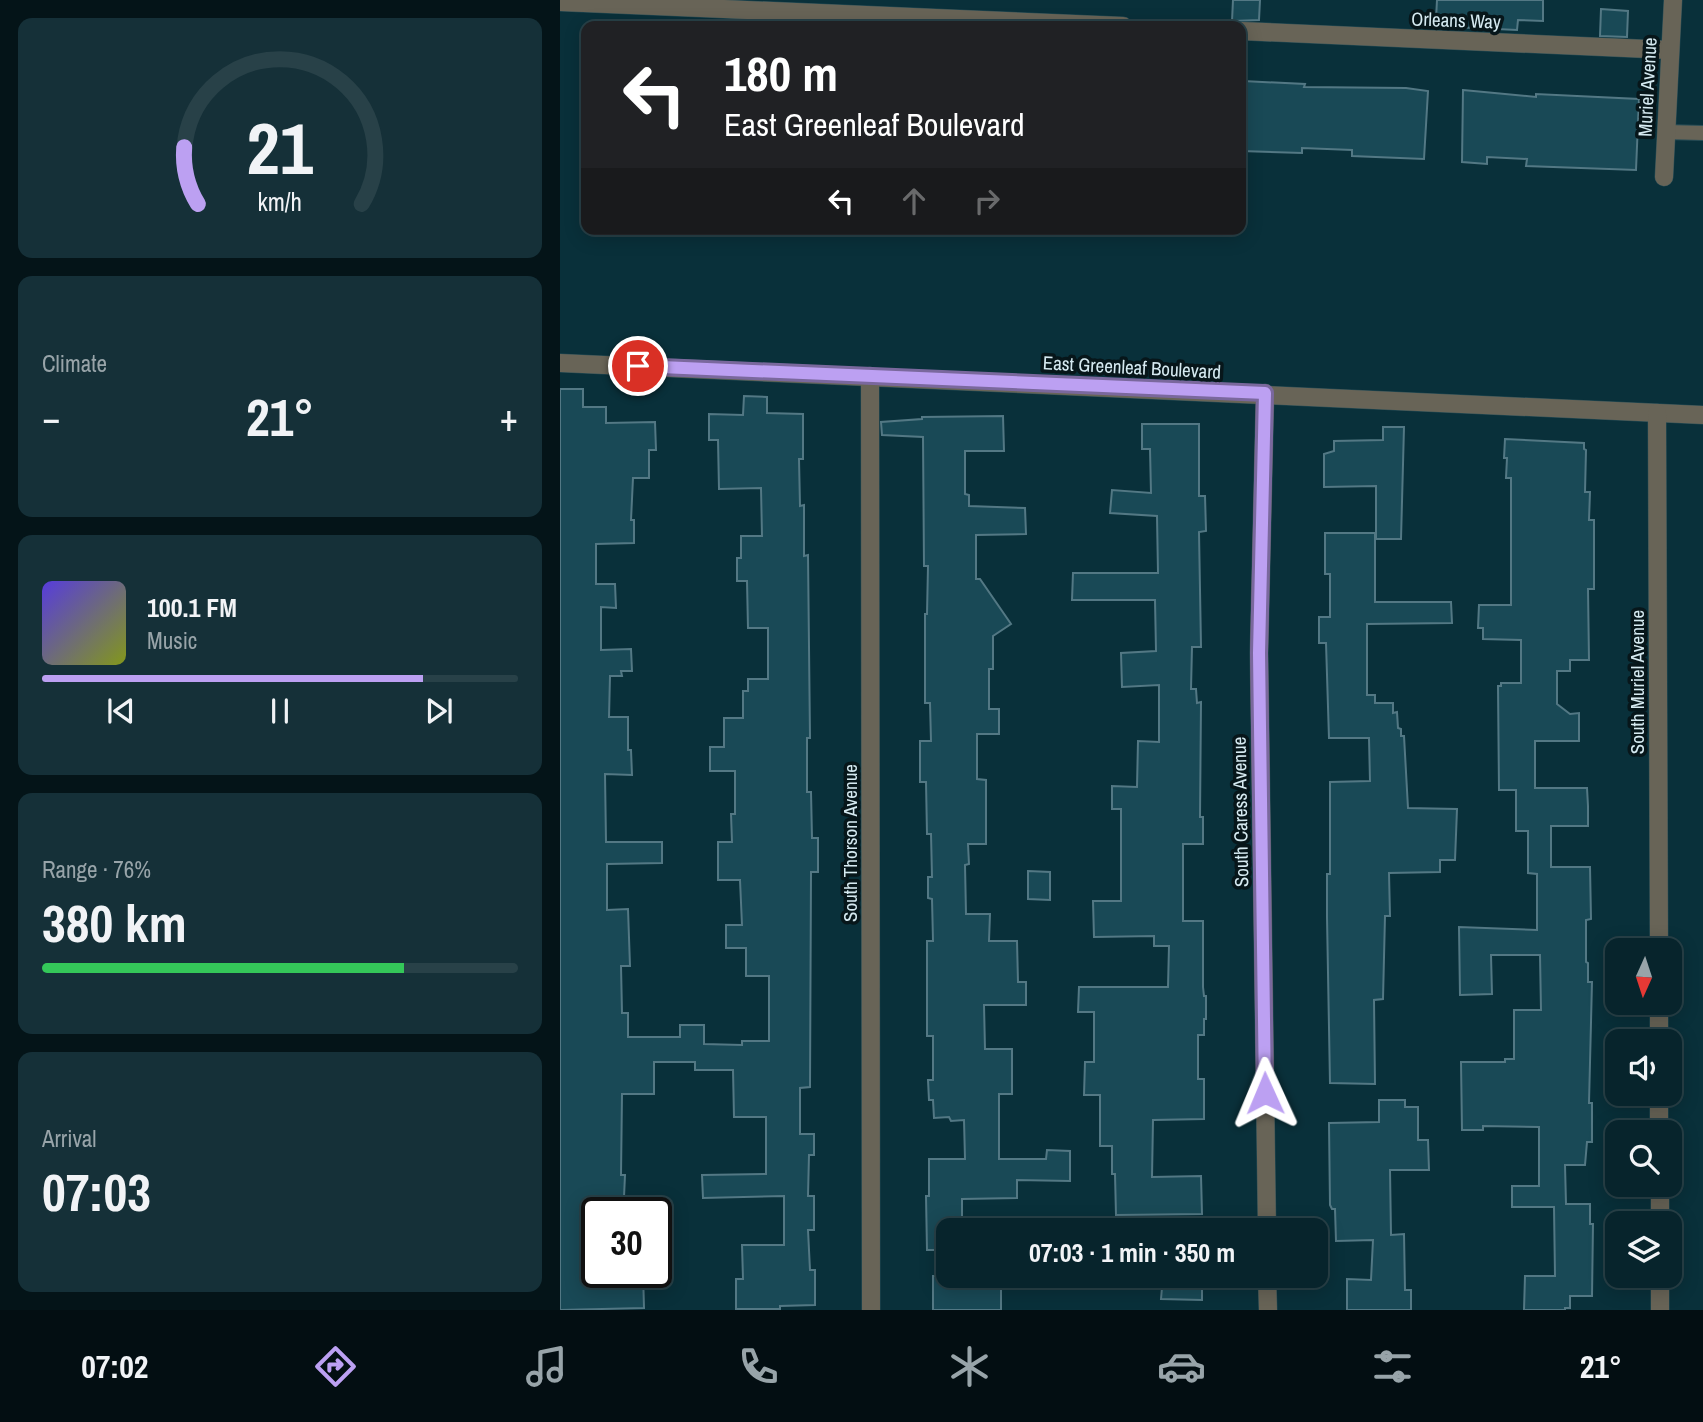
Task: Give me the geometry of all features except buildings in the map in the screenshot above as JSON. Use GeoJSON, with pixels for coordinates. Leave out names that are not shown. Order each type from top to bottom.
{"type":"FeatureCollection","features":[{"type":"Feature","properties":{"kind":"street","name":"Muriel Avenue"},"geometry":{"type":"LineString","coordinates":[[1664,177],[1672,0]]}},
{"type":"Feature","properties":{"kind":"street"},"geometry":{"type":"LineString","coordinates":[[560,2],[1006,21]]}},
{"type":"Feature","properties":{"kind":"street","name":"Orleans Way"},"geometry":{"type":"LineString","coordinates":[[1246,31],[1670,50]]}},
{"type":"Feature","properties":{"kind":"street","name":"East Greenleaf Boulevard"},"geometry":{"type":"LineString","coordinates":[[560,363],[1703,415]]}},
{"type":"Feature","properties":{"kind":"street","name":"South Thorson Avenue"},"geometry":{"type":"LineString","coordinates":[[870,376],[871,1310]]}},
{"type":"Feature","properties":{"kind":"street","name":"South Caress Avenue"},"geometry":{"type":"LineString","coordinates":[[1265,393],[1259,653],[1267,1218]]}},
{"type":"Feature","properties":{"kind":"street","name":"South Muriel Avenue"},"geometry":{"type":"LineString","coordinates":[[1657,413],[1659,938]]}},
{"type":"Feature","properties":{"kind":"street"},"geometry":{"type":"LineString","coordinates":[[1268,1288],[1268,1310]]}},
{"type":"Feature","properties":{"kind":"street"},"geometry":{"type":"LineString","coordinates":[[1660,1288],[1660,1310]]}},
{"type":"Feature","properties":{"kind":"lane"},"geometry":{"type":"LineString","coordinates":[[1666,132],[1703,133]]}},
{"type":"Feature","properties":{"kind":"route"},"geometry":{"type":"LineString","coordinates":[[638,366],[1265,393],[1259,653],[1265,1093]]}}]}
